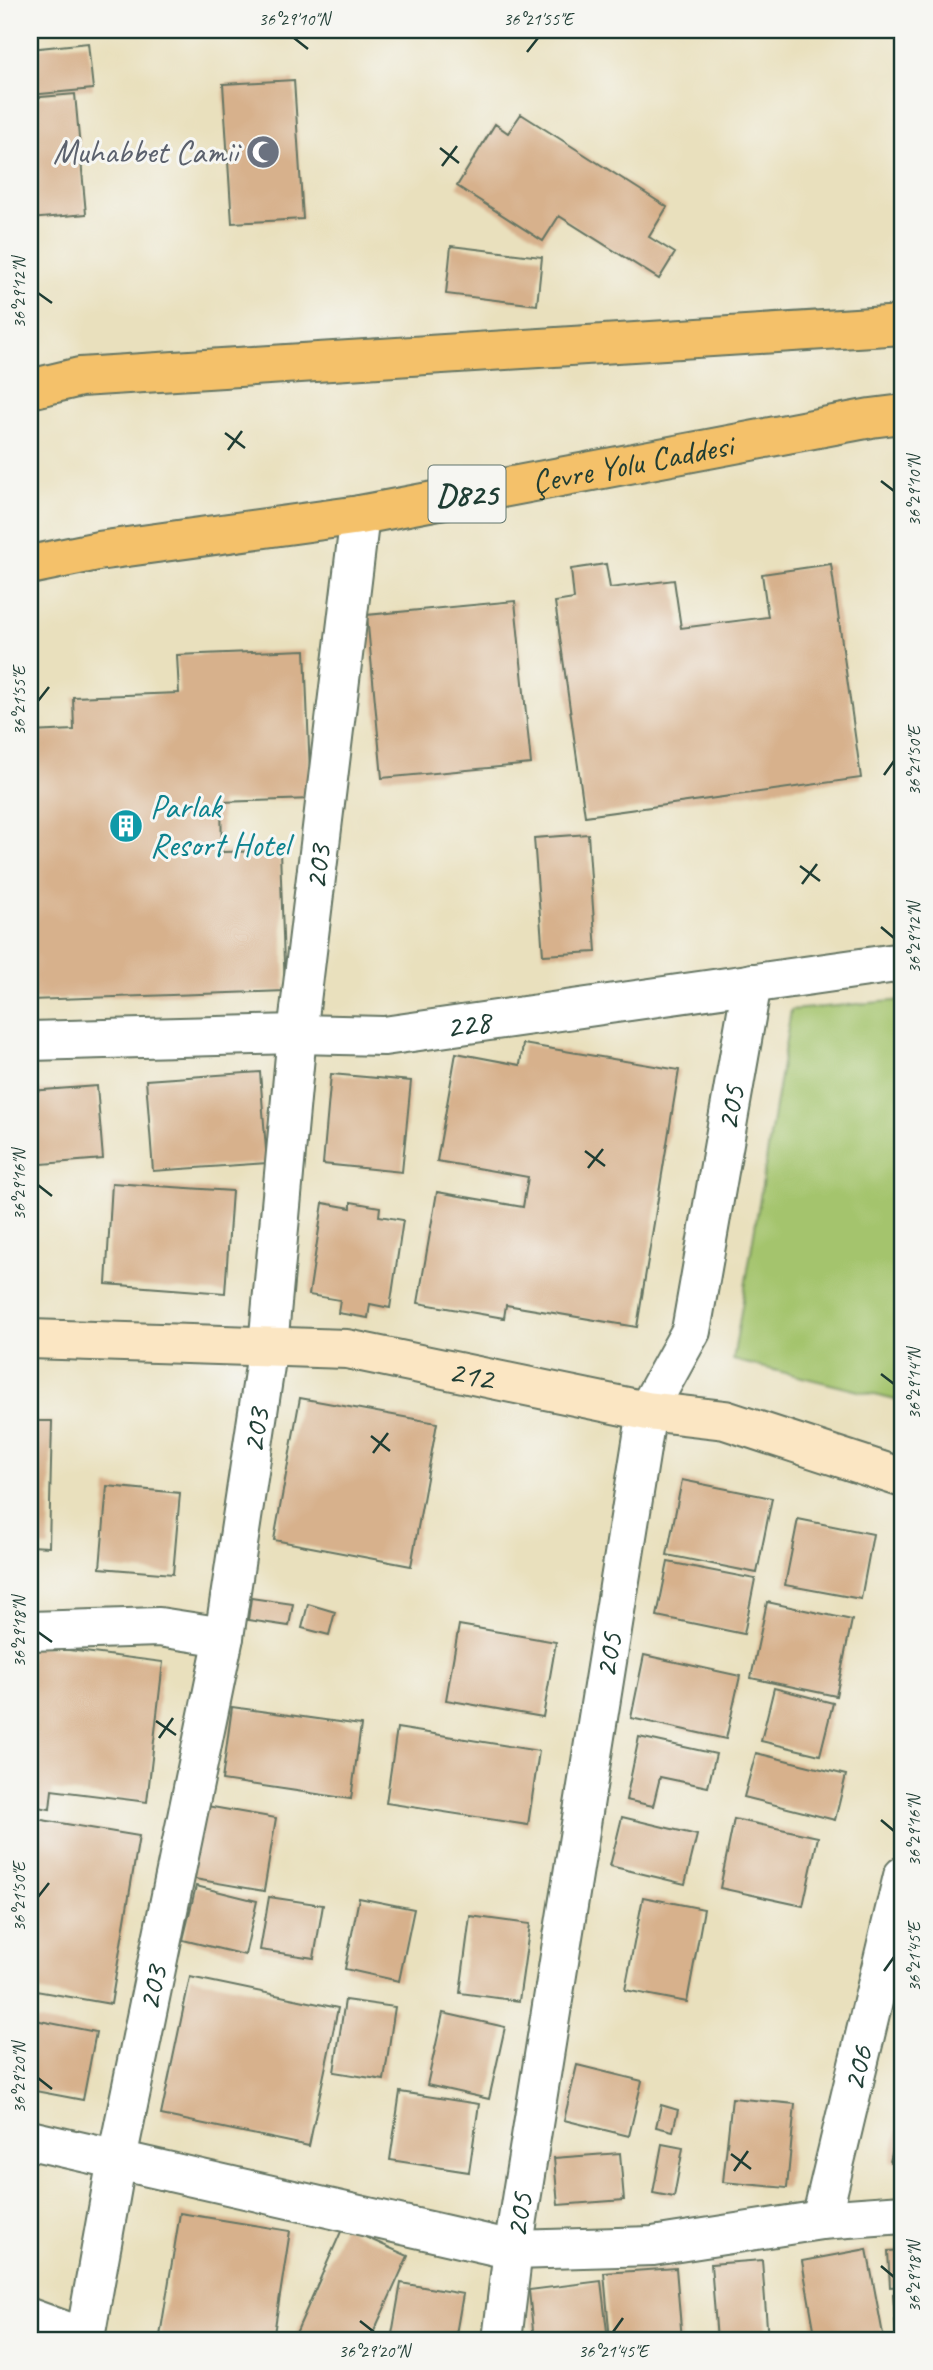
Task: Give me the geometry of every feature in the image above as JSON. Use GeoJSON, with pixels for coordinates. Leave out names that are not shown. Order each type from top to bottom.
{"type":"FeatureCollection","features":[{"type":"Feature","properties":{"kind":"highway"},"geometry":{"type":"LineString","coordinates":[[30,389],[80,377],[903,325]]}},
{"type":"Feature","properties":{"kind":"highway"},"geometry":{"type":"LineString","coordinates":[[30,370],[80,377]]}},
{"type":"Feature","properties":{"kind":"highway","name":"Çevre Yolu Caddesi"},"geometry":{"type":"LineString","coordinates":[[30,565],[98,551],[360,515],[903,414]]}},
{"type":"Feature","properties":{"kind":"highway"},"geometry":{"type":"LineString","coordinates":[[30,580],[98,551]]}},
{"type":"Feature","properties":{"kind":"street","name":"203"},"geometry":{"type":"LineString","coordinates":[[30,2318],[85,2338],[117,2159],[224,1637],[268,1346],[297,1034],[360,515]]}},
{"type":"Feature","properties":{"kind":"street","name":"228"},"geometry":{"type":"LineString","coordinates":[[30,1041],[297,1034],[384,1036],[903,962]]}},
{"type":"Feature","properties":{"kind":"street","name":"205"},"geometry":{"type":"LineString","coordinates":[[502,2340],[513,2250],[647,1410],[691,1331],[752,984]]}},
{"type":"Feature","properties":{"kind":"street","name":"212"},"geometry":{"type":"LineString","coordinates":[[30,1339],[347,1349],[647,1410],[725,1420],[903,1478]]}},
{"type":"Feature","properties":{"kind":"street"},"geometry":{"type":"LineString","coordinates":[[30,1631],[159,1627],[224,1637]]}},
{"type":"Feature","properties":{"kind":"street","name":"206"},"geometry":{"type":"LineString","coordinates":[[821,2220],[903,1876]]}},
{"type":"Feature","properties":{"kind":"street"},"geometry":{"type":"LineString","coordinates":[[30,2140],[513,2250],[653,2246],[821,2220],[903,2214]]}},
{"type":"Feature","properties":{"kind":"green space"},"geometry":{"type":"Polygon","coordinates":[[[903,1000],[903,1402],[733,1360],[791,1010],[903,1000]]]}},
{"type":"Feature","properties":{"kind":"building"},"geometry":{"type":"Polygon","coordinates":[[[88,43],[93,89],[30,95],[30,49],[88,43]]]}},
{"type":"Feature","properties":{"kind":"building","name":"Muhabbet Camii"},"geometry":{"type":"Polygon","coordinates":[[[294,80],[303,219],[232,223],[223,84],[294,80]]]}},
{"type":"Feature","properties":{"kind":"building"},"geometry":{"type":"Polygon","coordinates":[[[75,94],[86,214],[30,219],[30,98],[75,94]]]}},
{"type":"Feature","properties":{"kind":"building"},"geometry":{"type":"Polygon","coordinates":[[[521,114],[667,207],[649,237],[675,253],[659,279],[559,216],[543,241],[457,186],[495,124],[508,133],[521,114]]]}},
{"type":"Feature","properties":{"kind":"building"},"geometry":{"type":"Polygon","coordinates":[[[451,246],[542,257],[537,305],[446,294],[451,246]]]}},
{"type":"Feature","properties":{"kind":"building"},"geometry":{"type":"Polygon","coordinates":[[[606,564],[610,588],[674,580],[681,628],[768,617],[762,574],[831,564],[861,778],[585,816],[555,602],[574,599],[571,569],[606,564]]]}},
{"type":"Feature","properties":{"kind":"building"},"geometry":{"type":"Polygon","coordinates":[[[515,601],[531,764],[382,778],[367,615],[515,601]]]}},
{"type":"Feature","properties":{"kind":"building","name":"Parlak Resort Hotel"},"geometry":{"type":"Polygon","coordinates":[[[305,650],[311,799],[221,802],[222,852],[280,851],[285,991],[30,1000],[30,732],[74,730],[73,697],[179,693],[177,655],[305,650]]]}},
{"type":"Feature","properties":{"kind":"building"},"geometry":{"type":"Polygon","coordinates":[[[588,834],[596,952],[543,955],[534,838],[588,834]]]}},
{"type":"Feature","properties":{"kind":"building"},"geometry":{"type":"Polygon","coordinates":[[[523,1044],[679,1070],[637,1327],[506,1305],[504,1318],[418,1303],[437,1192],[523,1207],[528,1177],[437,1161],[456,1053],[520,1065],[523,1044]]]}},
{"type":"Feature","properties":{"kind":"building"},"geometry":{"type":"Polygon","coordinates":[[[260,1072],[267,1163],[153,1171],[146,1080],[260,1072]]]}},
{"type":"Feature","properties":{"kind":"building"},"geometry":{"type":"Polygon","coordinates":[[[331,1074],[411,1081],[402,1172],[323,1164],[331,1074]]]}},
{"type":"Feature","properties":{"kind":"building"},"geometry":{"type":"Polygon","coordinates":[[[97,1086],[103,1159],[30,1165],[30,1091],[97,1086]]]}},
{"type":"Feature","properties":{"kind":"building"},"geometry":{"type":"Polygon","coordinates":[[[112,1183],[232,1191],[225,1293],[106,1284],[112,1183]]]}},
{"type":"Feature","properties":{"kind":"building"},"geometry":{"type":"Polygon","coordinates":[[[351,1202],[380,1207],[379,1216],[403,1220],[390,1308],[370,1304],[368,1318],[338,1313],[340,1300],[309,1295],[323,1203],[351,1208],[351,1202]]]}},
{"type":"Feature","properties":{"kind":"building"},"geometry":{"type":"Polygon","coordinates":[[[300,1398],[437,1423],[411,1566],[274,1540],[300,1398]]]}},
{"type":"Feature","properties":{"kind":"building"},"geometry":{"type":"Polygon","coordinates":[[[30,1421],[52,1421],[49,1547],[30,1546],[30,1421]]]}},
{"type":"Feature","properties":{"kind":"building"},"geometry":{"type":"Polygon","coordinates":[[[682,1480],[772,1498],[757,1573],[667,1555],[682,1480]]]}},
{"type":"Feature","properties":{"kind":"building"},"geometry":{"type":"Polygon","coordinates":[[[107,1486],[180,1493],[173,1574],[100,1568],[107,1486]]]}},
{"type":"Feature","properties":{"kind":"building"},"geometry":{"type":"Polygon","coordinates":[[[798,1519],[873,1534],[861,1599],[785,1585],[798,1519]]]}},
{"type":"Feature","properties":{"kind":"building"},"geometry":{"type":"Polygon","coordinates":[[[668,1562],[755,1579],[744,1634],[657,1616],[668,1562]]]}},
{"type":"Feature","properties":{"kind":"building"},"geometry":{"type":"Polygon","coordinates":[[[251,1598],[293,1604],[289,1626],[248,1620],[251,1598]]]}},
{"type":"Feature","properties":{"kind":"building"},"geometry":{"type":"Polygon","coordinates":[[[767,1602],[852,1620],[836,1696],[751,1678],[767,1602]]]}},
{"type":"Feature","properties":{"kind":"building"},"geometry":{"type":"Polygon","coordinates":[[[308,1604],[335,1612],[329,1635],[302,1628],[308,1604]]]}},
{"type":"Feature","properties":{"kind":"building"},"geometry":{"type":"Polygon","coordinates":[[[459,1625],[556,1642],[543,1717],[446,1700],[459,1625]]]}},
{"type":"Feature","properties":{"kind":"building"},"geometry":{"type":"Polygon","coordinates":[[[30,1645],[163,1662],[147,1802],[52,1790],[50,1809],[30,1806],[30,1645]]]}},
{"type":"Feature","properties":{"kind":"building"},"geometry":{"type":"Polygon","coordinates":[[[644,1655],[740,1676],[726,1739],[631,1718],[644,1655]]]}},
{"type":"Feature","properties":{"kind":"building"},"geometry":{"type":"Polygon","coordinates":[[[774,1688],[833,1703],[820,1755],[761,1741],[774,1688]]]}},
{"type":"Feature","properties":{"kind":"building"},"geometry":{"type":"Polygon","coordinates":[[[232,1707],[361,1725],[351,1799],[222,1780],[232,1707]]]}},
{"type":"Feature","properties":{"kind":"building"},"geometry":{"type":"Polygon","coordinates":[[[397,1728],[539,1751],[528,1825],[386,1803],[397,1728]]]}},
{"type":"Feature","properties":{"kind":"building"},"geometry":{"type":"Polygon","coordinates":[[[639,1737],[716,1754],[708,1787],[660,1777],[653,1806],[626,1800],[639,1737]]]}},
{"type":"Feature","properties":{"kind":"building"},"geometry":{"type":"Polygon","coordinates":[[[756,1753],[846,1775],[835,1820],[744,1797],[756,1753]]]}},
{"type":"Feature","properties":{"kind":"building"},"geometry":{"type":"Polygon","coordinates":[[[201,1805],[276,1818],[264,1891],[189,1878],[201,1805]]]}},
{"type":"Feature","properties":{"kind":"building"},"geometry":{"type":"Polygon","coordinates":[[[622,1817],[697,1835],[685,1884],[610,1866],[622,1817]]]}},
{"type":"Feature","properties":{"kind":"building"},"geometry":{"type":"Polygon","coordinates":[[[30,1818],[139,1836],[111,2004],[30,1990],[30,1818]]]}},
{"type":"Feature","properties":{"kind":"building"},"geometry":{"type":"Polygon","coordinates":[[[734,1819],[818,1837],[803,1906],[720,1888],[734,1819]]]}},
{"type":"Feature","properties":{"kind":"building"},"geometry":{"type":"Polygon","coordinates":[[[196,1886],[257,1901],[245,1955],[183,1940],[196,1886]]]}},
{"type":"Feature","properties":{"kind":"building"},"geometry":{"type":"Polygon","coordinates":[[[269,1897],[323,1905],[314,1958],[260,1950],[269,1897]]]}},
{"type":"Feature","properties":{"kind":"building"},"geometry":{"type":"Polygon","coordinates":[[[643,1897],[704,1909],[687,2002],[625,1990],[643,1897]]]}},
{"type":"Feature","properties":{"kind":"building"},"geometry":{"type":"Polygon","coordinates":[[[359,1898],[414,1909],[399,1981],[345,1969],[359,1898]]]}},
{"type":"Feature","properties":{"kind":"building"},"geometry":{"type":"Polygon","coordinates":[[[470,1916],[530,1924],[519,2001],[460,1993],[470,1916]]]}},
{"type":"Feature","properties":{"kind":"building"},"geometry":{"type":"Polygon","coordinates":[[[190,1977],[338,2008],[309,2146],[161,2115],[190,1977]]]}},
{"type":"Feature","properties":{"kind":"building"},"geometry":{"type":"Polygon","coordinates":[[[345,2000],[395,2007],[384,2080],[334,2072],[345,2000]]]}},
{"type":"Feature","properties":{"kind":"building"},"geometry":{"type":"Polygon","coordinates":[[[443,2013],[505,2027],[489,2099],[427,2085],[443,2013]]]}},
{"type":"Feature","properties":{"kind":"building"},"geometry":{"type":"Polygon","coordinates":[[[30,2019],[96,2032],[83,2100],[30,2090],[30,2019]]]}},
{"type":"Feature","properties":{"kind":"building"},"geometry":{"type":"Polygon","coordinates":[[[577,2065],[642,2081],[629,2136],[564,2120],[577,2065]]]}},
{"type":"Feature","properties":{"kind":"building"},"geometry":{"type":"Polygon","coordinates":[[[400,2092],[479,2104],[469,2172],[390,2160],[400,2092]]]}},
{"type":"Feature","properties":{"kind":"building"},"geometry":{"type":"Polygon","coordinates":[[[732,2098],[795,2104],[787,2188],[723,2182],[732,2098]]]}},
{"type":"Feature","properties":{"kind":"building"},"geometry":{"type":"Polygon","coordinates":[[[661,2105],[678,2110],[673,2131],[656,2127],[661,2105]]]}},
{"type":"Feature","properties":{"kind":"building"},"geometry":{"type":"Polygon","coordinates":[[[900,2119],[903,2119],[903,2165],[890,2162],[900,2119]]]}},
{"type":"Feature","properties":{"kind":"building"},"geometry":{"type":"Polygon","coordinates":[[[662,2144],[683,2148],[674,2197],[653,2193],[662,2144]]]}},
{"type":"Feature","properties":{"kind":"building"},"geometry":{"type":"Polygon","coordinates":[[[620,2153],[624,2200],[558,2205],[554,2158],[620,2153]]]}},
{"type":"Feature","properties":{"kind":"building"},"geometry":{"type":"Polygon","coordinates":[[[180,2213],[290,2231],[273,2340],[183,2340],[160,2336],[180,2213]]]}},
{"type":"Feature","properties":{"kind":"building"},"geometry":{"type":"Polygon","coordinates":[[[343,2227],[408,2256],[370,2340],[293,2340],[343,2227]]]}},
{"type":"Feature","properties":{"kind":"building"},"geometry":{"type":"Polygon","coordinates":[[[867,2249],[884,2340],[816,2340],[802,2261],[867,2249]]]}},
{"type":"Feature","properties":{"kind":"building"},"geometry":{"type":"Polygon","coordinates":[[[903,2250],[903,2286],[890,2287],[888,2251],[903,2250]]]}},
{"type":"Feature","properties":{"kind":"building"},"geometry":{"type":"Polygon","coordinates":[[[762,2260],[768,2340],[717,2340],[711,2264],[762,2260]]]}},
{"type":"Feature","properties":{"kind":"building"},"geometry":{"type":"Polygon","coordinates":[[[676,2268],[682,2340],[610,2340],[604,2273],[676,2268]]]}},
{"type":"Feature","properties":{"kind":"building"},"geometry":{"type":"Polygon","coordinates":[[[601,2281],[608,2340],[534,2340],[529,2290],[601,2281]]]}},
{"type":"Feature","properties":{"kind":"building"},"geometry":{"type":"Polygon","coordinates":[[[401,2283],[463,2294],[455,2340],[391,2340],[401,2283]]]}},
{"type":"Feature","properties":{"kind":"building"},"geometry":{"type":"Polygon","coordinates":[[[903,2293],[903,2331],[896,2332],[893,2294],[903,2293]]]}},
{"type":"Feature","properties":{"kind":"place","name":"Muhabbet Camii"},"geometry":{"type":"Point","coordinates":[263,152]}},
{"type":"Feature","properties":{"kind":"place","name":"Parlak Resort Hotel"},"geometry":{"type":"Point","coordinates":[126,826]}}]}
